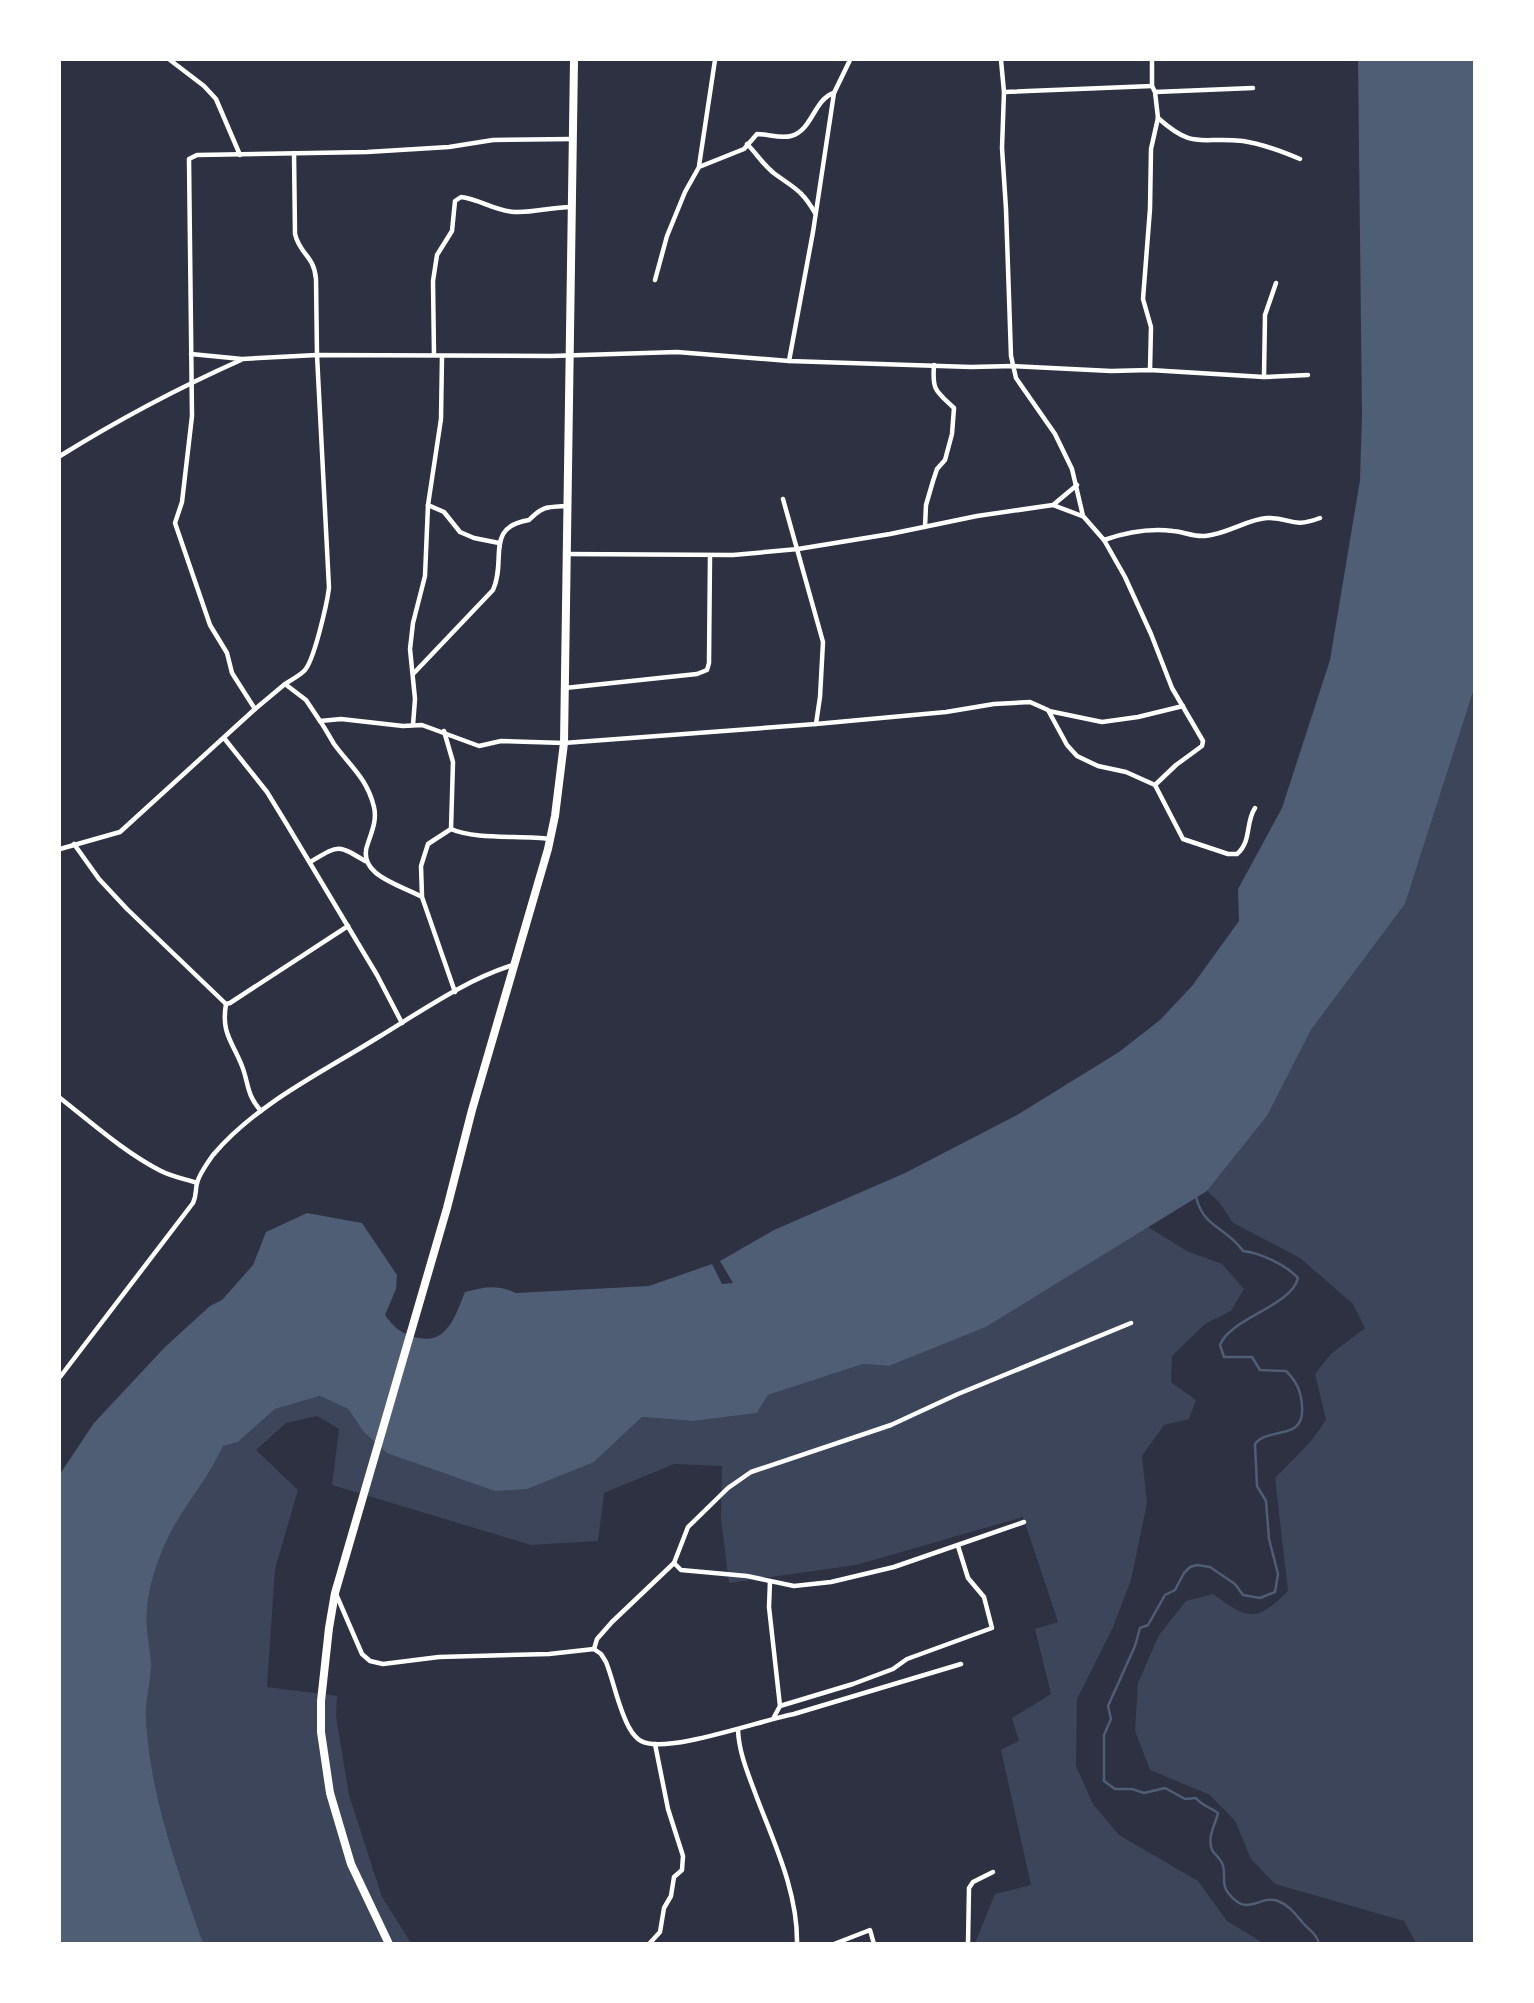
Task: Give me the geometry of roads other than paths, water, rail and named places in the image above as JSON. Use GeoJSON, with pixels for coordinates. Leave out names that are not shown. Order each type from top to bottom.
{"type":"FeatureCollection","features":[{"type":"Feature","properties":{"kind":"main road"},"geometry":{"type":"LineString","coordinates":[[389,1944],[351,1864],[330,1793],[321,1732],[325,1651],[335,1593],[447,1208],[550,839],[559,794],[564,743],[574,60]]}},
{"type":"Feature","properties":{"kind":"street"},"geometry":{"type":"LineString","coordinates":[[170,60],[204,86],[216,99],[240,155]]}},
{"type":"Feature","properties":{"kind":"street"},"geometry":{"type":"LineString","coordinates":[[654,280],[667,236],[685,192],[699,167],[715,60]]}},
{"type":"Feature","properties":{"kind":"street"},"geometry":{"type":"LineString","coordinates":[[789,361],[816,214],[834,93],[850,60]]}},
{"type":"Feature","properties":{"kind":"street"},"geometry":{"type":"LineString","coordinates":[[1001,60],[1004,92],[1002,148],[1013,366],[1016,378],[1055,434],[1077,485],[1083,516]]}},
{"type":"Feature","properties":{"kind":"street"},"geometry":{"type":"LineString","coordinates":[[1150,370],[1150,327],[1143,299],[1143,284],[1150,209],[1151,149],[1158,118],[1152,86],[1152,60]]}},
{"type":"Feature","properties":{"kind":"street"},"geometry":{"type":"LineString","coordinates":[[1004,92],[1152,86]]}},
{"type":"Feature","properties":{"kind":"street"},"geometry":{"type":"LineString","coordinates":[[1155,92],[1253,88]]}},
{"type":"Feature","properties":{"kind":"street"},"geometry":{"type":"LineString","coordinates":[[699,167],[735,153],[757,134],[792,136],[800,130],[823,97],[834,93]]}},
{"type":"Feature","properties":{"kind":"street"},"geometry":{"type":"LineString","coordinates":[[1158,118],[1187,139],[1243,141],[1279,148],[1300,159]]}},
{"type":"Feature","properties":{"kind":"street"},"geometry":{"type":"LineString","coordinates":[[255,709],[232,673],[227,653],[210,625],[175,523],[182,502],[192,416],[189,159],[197,155],[367,152],[449,147],[493,140],[572,139]]}},
{"type":"Feature","properties":{"kind":"street"},"geometry":{"type":"LineString","coordinates":[[747,145],[775,174],[796,186],[816,214]]}},
{"type":"Feature","properties":{"kind":"street"},"geometry":{"type":"LineString","coordinates":[[60,849],[120,832],[255,709],[306,670],[312,658],[317,633],[324,619],[329,588],[315,267],[298,246],[295,234],[294,153]]}},
{"type":"Feature","properties":{"kind":"street"},"geometry":{"type":"LineString","coordinates":[[434,355],[433,281],[437,255],[452,232],[455,201],[460,197],[467,198],[497,209],[515,212],[571,207]]}},
{"type":"Feature","properties":{"kind":"street"},"geometry":{"type":"LineString","coordinates":[[1264,377],[1265,315],[1276,283]]}},
{"type":"Feature","properties":{"kind":"street"},"geometry":{"type":"LineString","coordinates":[[191,354],[242,359],[317,355],[551,356],[677,352],[789,361],[1013,366],[1111,372],[1150,370],[1264,377],[1308,375]]}},
{"type":"Feature","properties":{"kind":"street"},"geometry":{"type":"LineString","coordinates":[[413,724],[410,649],[413,623],[425,576],[428,505],[441,419],[442,356]]}},
{"type":"Feature","properties":{"kind":"street"},"geometry":{"type":"LineString","coordinates":[[60,456],[114,423],[242,359]]}},
{"type":"Feature","properties":{"kind":"street"},"geometry":{"type":"LineString","coordinates":[[925,527],[926,505],[937,469],[945,460],[954,420],[954,408],[933,386],[934,365]]}},
{"type":"Feature","properties":{"kind":"street"},"geometry":{"type":"LineString","coordinates":[[1053,505],[1077,485]]}},
{"type":"Feature","properties":{"kind":"street"},"geometry":{"type":"LineString","coordinates":[[783,499],[823,642],[820,705],[816,724]]}},
{"type":"Feature","properties":{"kind":"street"},"geometry":{"type":"LineString","coordinates":[[428,505],[444,512],[460,532],[499,543]]}},
{"type":"Feature","properties":{"kind":"street"},"geometry":{"type":"LineString","coordinates":[[565,554],[710,556],[766,553],[1053,505],[1083,516],[1104,540],[1125,577],[1172,688],[1202,736],[1202,746],[1155,785]]}},
{"type":"Feature","properties":{"kind":"street"},"geometry":{"type":"LineString","coordinates":[[413,674],[493,590],[498,580],[499,543],[508,527],[516,522],[530,520],[538,510],[566,506]]}},
{"type":"Feature","properties":{"kind":"street"},"geometry":{"type":"LineString","coordinates":[[1104,540],[1136,530],[1170,530],[1202,537],[1229,531],[1264,518],[1280,518],[1298,524],[1320,518]]}},
{"type":"Feature","properties":{"kind":"street"},"geometry":{"type":"LineString","coordinates":[[564,688],[697,674],[707,670],[710,556]]}},
{"type":"Feature","properties":{"kind":"street"},"geometry":{"type":"LineString","coordinates":[[285,684],[306,701],[335,745],[360,775],[375,808],[375,822],[365,850],[366,862]]}},
{"type":"Feature","properties":{"kind":"street"},"geometry":{"type":"LineString","coordinates":[[320,721],[359,719],[403,726],[422,724],[480,746],[501,741],[564,743],[816,724],[946,712],[994,704],[1030,702],[1048,710],[1102,722],[1183,706]]}},
{"type":"Feature","properties":{"kind":"street"},"geometry":{"type":"LineString","coordinates":[[1048,710],[1067,745],[1077,756],[1155,785],[1183,839],[1228,854],[1237,854],[1245,847],[1251,815],[1255,808]]}},
{"type":"Feature","properties":{"kind":"street"},"geometry":{"type":"LineString","coordinates":[[443,731],[453,762],[451,829]]}},
{"type":"Feature","properties":{"kind":"street"},"geometry":{"type":"LineString","coordinates":[[224,738],[267,792],[377,975],[402,1023]]}},
{"type":"Feature","properties":{"kind":"street"},"geometry":{"type":"LineString","coordinates":[[451,829],[461,834],[550,839]]}},
{"type":"Feature","properties":{"kind":"street"},"geometry":{"type":"LineString","coordinates":[[451,829],[428,844],[421,866],[422,897],[455,992]]}},
{"type":"Feature","properties":{"kind":"street"},"geometry":{"type":"LineString","coordinates":[[74,844],[99,879],[127,909],[226,1004],[225,1030],[243,1069],[246,1085],[261,1111]]}},
{"type":"Feature","properties":{"kind":"street"},"geometry":{"type":"LineString","coordinates":[[310,862],[333,848],[343,848],[366,862],[386,881],[422,897]]}},
{"type":"Feature","properties":{"kind":"street"},"geometry":{"type":"LineString","coordinates":[[226,1004],[348,926]]}},
{"type":"Feature","properties":{"kind":"street"},"geometry":{"type":"LineString","coordinates":[[60,1377],[193,1203],[198,1194],[197,1183],[211,1157],[261,1111],[455,992],[514,965]]}},
{"type":"Feature","properties":{"kind":"street"},"geometry":{"type":"LineString","coordinates":[[60,1098],[110,1138],[159,1170],[197,1183]]}},
{"type":"Feature","properties":{"kind":"street"},"geometry":{"type":"LineString","coordinates":[[594,1649],[597,1639],[612,1622],[674,1563],[688,1527],[728,1488],[751,1472],[891,1425],[958,1394],[1130,1323]]}},
{"type":"Feature","properties":{"kind":"street"},"geometry":{"type":"LineString","coordinates":[[674,1563],[681,1570],[747,1576],[794,1586],[858,1577],[1024,1522]]}},
{"type":"Feature","properties":{"kind":"street"},"geometry":{"type":"LineString","coordinates":[[780,1706],[853,1684],[892,1669],[907,1659],[992,1628],[984,1597],[968,1578],[958,1546]]}},
{"type":"Feature","properties":{"kind":"street"},"geometry":{"type":"LineString","coordinates":[[770,1580],[769,1607],[780,1706],[773,1718]]}},
{"type":"Feature","properties":{"kind":"street"},"geometry":{"type":"LineString","coordinates":[[335,1593],[362,1654],[370,1661],[383,1664],[439,1657],[549,1654],[594,1649],[606,1662],[630,1730],[640,1740],[655,1744],[738,1730],[961,1664]]}},
{"type":"Feature","properties":{"kind":"street"},"geometry":{"type":"LineString","coordinates":[[738,1730],[738,1742],[746,1769],[796,1907],[797,1944]]}},
{"type":"Feature","properties":{"kind":"street"},"geometry":{"type":"LineString","coordinates":[[649,1944],[660,1932],[664,1908],[671,1896],[674,1877],[682,1870],[684,1856],[668,1810],[655,1744]]}},
{"type":"Feature","properties":{"kind":"street"},"geometry":{"type":"LineString","coordinates":[[968,1944],[969,1888],[973,1882],[993,1872]]}},
{"type":"Feature","properties":{"kind":"street"},"geometry":{"type":"LineString","coordinates":[[834,1944],[870,1930],[874,1944]]}},
{"type":"Feature","properties":{"kind":"waterway"},"geometry":{"type":"LineString","coordinates":[[1196,1197],[1210,1222],[1243,1251],[1273,1260],[1298,1278],[1285,1296],[1236,1327],[1220,1345],[1224,1357],[1252,1357],[1260,1370],[1286,1371],[1296,1383],[1301,1396],[1301,1417],[1298,1425],[1261,1439],[1255,1444],[1257,1486],[1266,1501],[1269,1539],[1278,1574],[1275,1592],[1260,1598],[1243,1595],[1235,1584],[1210,1567],[1197,1565],[1190,1567],[1175,1590],[1165,1595],[1148,1625],[1140,1628],[1135,1646],[1108,1706],[1111,1719],[1104,1735],[1104,1781],[1115,1789],[1132,1789],[1144,1793],[1165,1788],[1185,1799],[1196,1798],[1218,1813],[1211,1845],[1222,1863],[1225,1886],[1229,1894],[1242,1904],[1265,1900],[1282,1903],[1312,1932],[1319,1944]]}}]}
